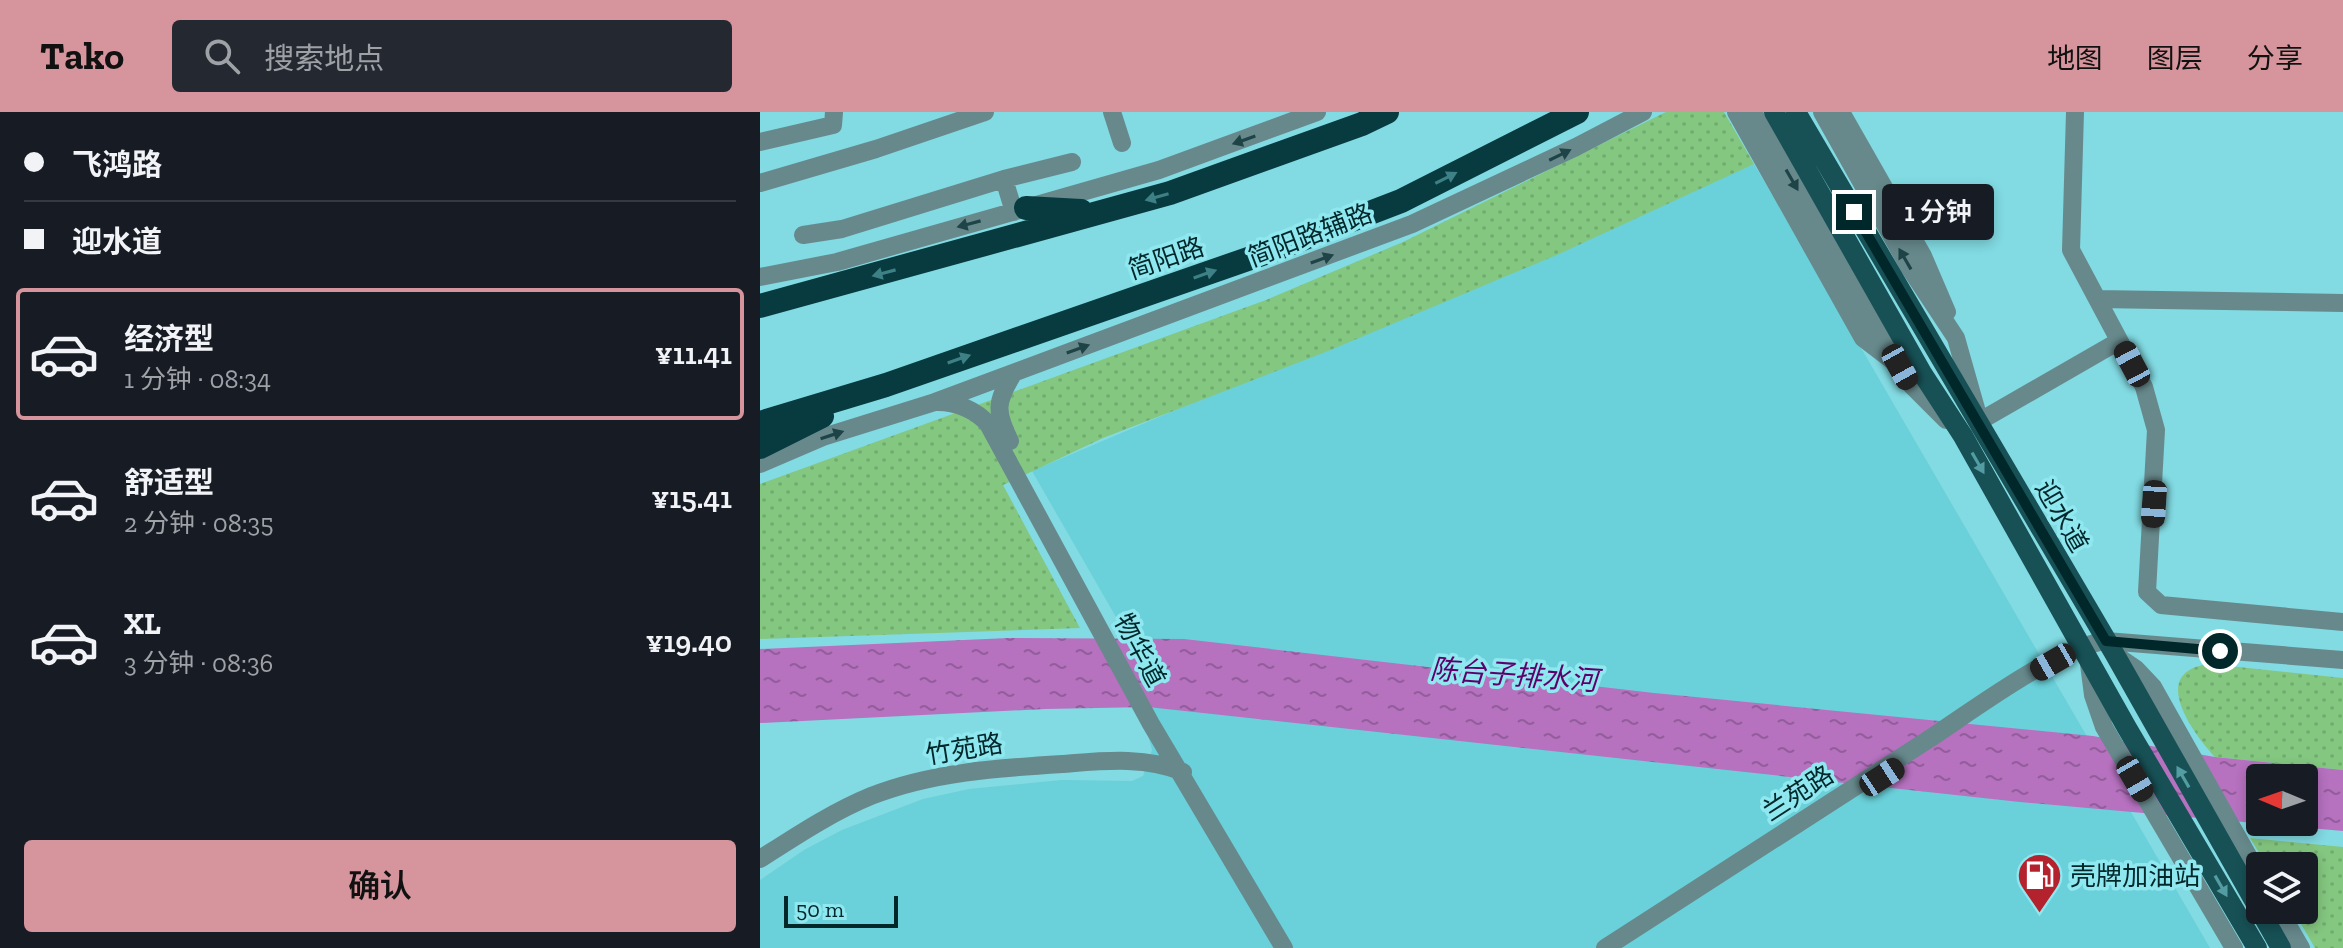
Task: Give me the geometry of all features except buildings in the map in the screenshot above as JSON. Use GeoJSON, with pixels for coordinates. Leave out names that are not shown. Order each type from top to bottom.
{"type":"FeatureCollection","features":[{"type":"Feature","properties":{"kind":"highway"},"geometry":{"type":"LineString","coordinates":[[760,304],[787,300],[1170,193],[1362,124],[1387,112]]}},
{"type":"Feature","properties":{"kind":"highway","name":"简阳路"},"geometry":{"type":"LineString","coordinates":[[760,423],[886,385],[1271,251],[1401,201],[1577,112]]}},
{"type":"Feature","properties":{"kind":"highway"},"geometry":{"type":"LineString","coordinates":[[1020,210],[1103,212]]}},
{"type":"Feature","properties":{"kind":"highway"},"geometry":{"type":"LineString","coordinates":[[760,447],[886,385]]}},
{"type":"Feature","properties":{"kind":"main road","name":"迎水道"},"geometry":{"type":"LineString","coordinates":[[1774,112],[1922,373],[1975,429],[2085,652],[2117,730],[2185,824],[2257,948]]}},
{"type":"Feature","properties":{"kind":"main road","name":"迎水道"},"geometry":{"type":"LineString","coordinates":[[1796,112],[1975,429],[2110,647],[2281,948]]}},
{"type":"Feature","properties":{"kind":"street"},"geometry":{"type":"LineString","coordinates":[[760,142],[833,125],[834,112]]}},
{"type":"Feature","properties":{"kind":"street"},"geometry":{"type":"LineString","coordinates":[[760,183],[876,149],[947,118],[985,112]]}},
{"type":"Feature","properties":{"kind":"street"},"geometry":{"type":"LineString","coordinates":[[1112,112],[1122,143]]}},
{"type":"Feature","properties":{"kind":"street"},"geometry":{"type":"LineString","coordinates":[[760,277],[837,262],[1159,170],[1317,112]]}},
{"type":"Feature","properties":{"kind":"street","name":"简阳路辅路"},"geometry":{"type":"LineString","coordinates":[[760,464],[823,437],[1013,374],[1412,224],[1643,112]]}},
{"type":"Feature","properties":{"kind":"street"},"geometry":{"type":"LineString","coordinates":[[1736,112],[1863,338],[1900,367]]}},
{"type":"Feature","properties":{"kind":"street"},"geometry":{"type":"LineString","coordinates":[[1753,112],[1909,383],[1975,429]]}},
{"type":"Feature","properties":{"kind":"street"},"geometry":{"type":"LineString","coordinates":[[1822,112],[1909,267],[1956,338]]}},
{"type":"Feature","properties":{"kind":"street"},"geometry":{"type":"LineString","coordinates":[[1841,112],[1938,287],[1956,338],[1975,429]]}},
{"type":"Feature","properties":{"kind":"street"},"geometry":{"type":"LineString","coordinates":[[2075,112],[2071,250],[2144,387],[2156,430],[2156,474],[2147,592],[2161,605],[2343,622]]}},
{"type":"Feature","properties":{"kind":"street"},"geometry":{"type":"LineString","coordinates":[[803,235],[842,229],[1004,179],[1072,162]]}},
{"type":"Feature","properties":{"kind":"street"},"geometry":{"type":"LineString","coordinates":[[1004,179],[1020,210]]}},
{"type":"Feature","properties":{"kind":"street"},"geometry":{"type":"LineString","coordinates":[[875,219],[882,248]]}},
{"type":"Feature","properties":{"kind":"street"},"geometry":{"type":"LineString","coordinates":[[2097,299],[2343,303]]}},
{"type":"Feature","properties":{"kind":"street"},"geometry":{"type":"LineString","coordinates":[[1975,429],[2119,341]]}},
{"type":"Feature","properties":{"kind":"street","name":"物华道"},"geometry":{"type":"LineString","coordinates":[[1013,374],[999,400],[1002,425],[1104,626]]}},
{"type":"Feature","properties":{"kind":"street","name":"物华道"},"geometry":{"type":"LineString","coordinates":[[935,402],[976,412],[988,424],[1284,948]]}},
{"type":"Feature","properties":{"kind":"street"},"geometry":{"type":"LineString","coordinates":[[2110,647],[2343,660]]}},
{"type":"Feature","properties":{"kind":"street"},"geometry":{"type":"LineString","coordinates":[[2110,647],[2343,670]]}},
{"type":"Feature","properties":{"kind":"street"},"geometry":{"type":"LineString","coordinates":[[2110,647],[2153,687],[2247,852]]}},
{"type":"Feature","properties":{"kind":"street","name":"兰苑路"},"geometry":{"type":"LineString","coordinates":[[1605,948],[1968,718],[2035,671],[2085,652],[2110,647]]}},
{"type":"Feature","properties":{"kind":"street"},"geometry":{"type":"LineString","coordinates":[[2117,730],[2166,832],[2234,948]]}},
{"type":"Feature","properties":{"kind":"street","name":"竹苑路"},"geometry":{"type":"LineString","coordinates":[[760,859],[828,817],[873,796],[941,777],[1014,767],[1131,761],[1184,775]]}},
{"type":"Feature","properties":{"kind":"street","name":"竹苑路"},"geometry":{"type":"LineString","coordinates":[[760,868],[805,839],[858,811],[907,793],[959,780],[1089,768],[1151,770],[1184,775]]}},
{"type":"Feature","properties":{"kind":"street","name":"物华道"},"geometry":{"type":"LineString","coordinates":[[1184,775],[1294,948]]}},
{"type":"Feature","properties":{"kind":"street","name":"兰苑路"},"geometry":{"type":"LineString","coordinates":[[1617,948],[1855,790]]}},
{"type":"Feature","properties":{"kind":"street"},"geometry":{"type":"LineString","coordinates":[[2287,924],[2301,948]]}},
{"type":"Feature","properties":{"kind":"shaded area"},"geometry":{"type":"Polygon","coordinates":[[[1754,164],[2210,948],[760,948],[760,880],[804,850],[842,830],[923,799],[969,789],[1062,780],[1132,781],[1143,776],[1152,750],[1116,617],[1032,471],[1754,164]]]}},
{"type":"Feature","properties":{"kind":"green space"},"geometry":{"type":"Polygon","coordinates":[[[1666,112],[1724,112],[1754,164],[1559,254],[1328,351],[1103,438],[1003,485],[1080,628],[760,639],[760,484],[1266,300],[1403,242],[1666,112]]]}},
{"type":"Feature","properties":{"kind":"green space"},"geometry":{"type":"Polygon","coordinates":[[[2210,664],[2343,678],[2343,770],[2318,767],[2318,764],[2215,757],[2187,719],[2181,704],[2178,690],[2181,678],[2191,669],[2210,664]]]}},
{"type":"Feature","properties":{"kind":"green space"},"geometry":{"type":"Polygon","coordinates":[[[2250,838],[2343,847],[2343,948],[2315,948],[2301,924],[2318,924],[2318,852],[2258,852],[2250,838]]]}},
{"type":"Feature","properties":{"kind":"water"},"geometry":{"type":"Polygon","coordinates":[[[1009,638],[1184,639],[1654,693],[2093,736],[2215,757],[2284,764],[2246,764],[2246,822],[2020,802],[1148,707],[760,723],[760,649],[1009,638]]]}},
{"type":"Feature","properties":{"kind":"water"},"geometry":{"type":"Polygon","coordinates":[[[2318,767],[2343,770],[2343,831],[2318,829],[2318,767]]]}},
{"type":"Feature","properties":{"kind":"place","name":"壳牌加油站"},"geometry":{"type":"Point","coordinates":[2039,915]}},
{"type":"Feature","properties":{"kind":"route"},"geometry":{"type":"LineString","coordinates":[[1854,212],[2106,641],[2220,651]]}},
{"type":"Feature","properties":{"kind":"water label","name":"陈台子排水河"},"geometry":{"type":"Point","coordinates":[1514,675]}}]}
